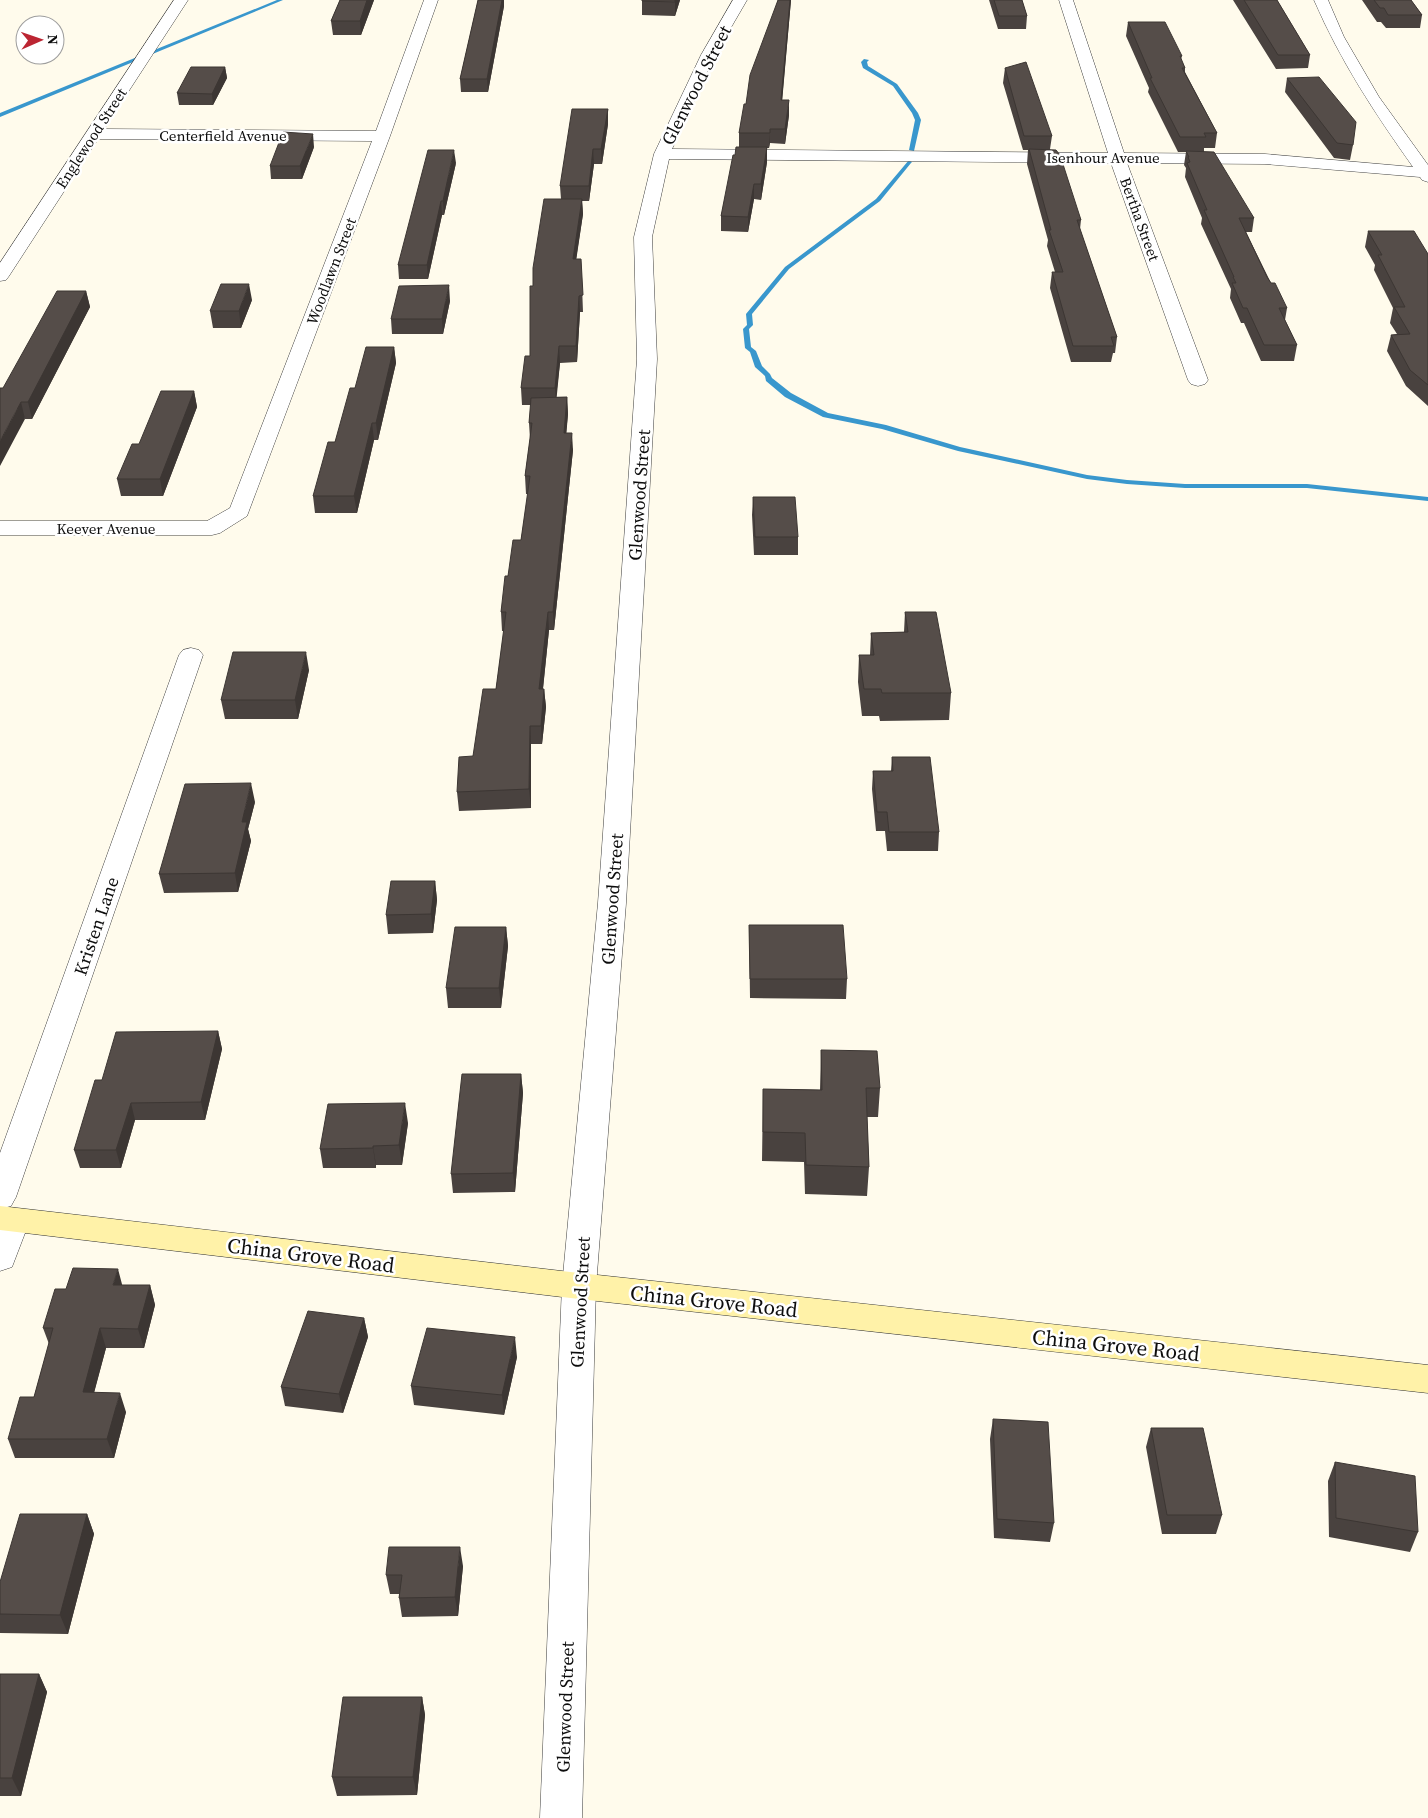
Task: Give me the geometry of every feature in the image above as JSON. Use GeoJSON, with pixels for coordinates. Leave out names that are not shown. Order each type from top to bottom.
{"type":"FeatureCollection","features":[{"type":"Feature","properties":{"kind":"street","name":"Englewood Street"},"geometry":{"type":"LineString","coordinates":[[0,276],[181,0]]}},
{"type":"Feature","properties":{"kind":"street","name":"Woodlawn Street"},"geometry":{"type":"LineString","coordinates":[[212,528],[239,511],[432,0]]}},
{"type":"Feature","properties":{"kind":"street","name":"Glenwood Street"},"geometry":{"type":"LineString","coordinates":[[561,1818],[579,1286],[612,903],[647,368],[643,237],[662,154],[708,55],[740,0]]}},
{"type":"Feature","properties":{"kind":"street","name":"Bertha Street"},"geometry":{"type":"LineString","coordinates":[[1066,0],[1117,157],[1198,380]]}},
{"type":"Feature","properties":{"kind":"street"},"geometry":{"type":"LineString","coordinates":[[1321,0],[1337,37],[1372,98],[1426,174]]}},
{"type":"Feature","properties":{"kind":"street","name":"Centerfield Avenue"},"geometry":{"type":"LineString","coordinates":[[94,134],[382,136]]}},
{"type":"Feature","properties":{"kind":"street","name":"Isenhour Avenue"},"geometry":{"type":"LineString","coordinates":[[662,154],[1265,159],[1305,161],[1384,171],[1426,174]]}},
{"type":"Feature","properties":{"kind":"street","name":"Keever Avenue"},"geometry":{"type":"LineString","coordinates":[[0,528],[212,528]]}},
{"type":"Feature","properties":{"kind":"street","name":"Kristen Lane"},"geometry":{"type":"LineString","coordinates":[[0,1258],[5,1212],[191,655]]}},
{"type":"Feature","properties":{"kind":"street","name":"China Grove Road"},"geometry":{"type":"LineString","coordinates":[[5,1212],[579,1286],[1428,1379]]}},
{"type":"Feature","properties":{"kind":"building"},"geometry":{"type":"Polygon","coordinates":[[[340,0],[367,0],[360,21],[331,21],[340,0]]]}},
{"type":"Feature","properties":{"kind":"building"},"geometry":{"type":"Polygon","coordinates":[[[478,0],[502,0],[487,79],[460,79],[478,0]]]}},
{"type":"Feature","properties":{"kind":"building"},"geometry":{"type":"Polygon","coordinates":[[[675,0],[675,2],[642,1],[675,0]]]}},
{"type":"Feature","properties":{"kind":"building"},"geometry":{"type":"Polygon","coordinates":[[[778,0],[790,0],[781,100],[789,100],[785,129],[770,129],[770,133],[739,133],[750,75],[778,0]]]}},
{"type":"Feature","properties":{"kind":"building"},"geometry":{"type":"Polygon","coordinates":[[[994,0],[1022,0],[1027,16],[999,16],[994,0]]]}},
{"type":"Feature","properties":{"kind":"building"},"geometry":{"type":"Polygon","coordinates":[[[1244,0],[1277,0],[1310,55],[1278,55],[1244,0]]]}},
{"type":"Feature","properties":{"kind":"building"},"geometry":{"type":"Polygon","coordinates":[[[1374,0],[1411,0],[1422,15],[1388,15],[1384,8],[1380,8],[1374,0]]]}},
{"type":"Feature","properties":{"kind":"building"},"geometry":{"type":"Polygon","coordinates":[[[1128,22],[1165,22],[1182,56],[1180,56],[1185,68],[1182,68],[1217,133],[1204,133],[1206,137],[1180,137],[1150,78],[1152,78],[1128,22]]]}},
{"type":"Feature","properties":{"kind":"building"},"geometry":{"type":"Polygon","coordinates":[[[1026,62],[1052,136],[1024,136],[1005,68],[1026,62]]]}},
{"type":"Feature","properties":{"kind":"building"},"geometry":{"type":"Polygon","coordinates":[[[191,67],[225,67],[212,94],[177,93],[191,67]]]}},
{"type":"Feature","properties":{"kind":"building"},"geometry":{"type":"Polygon","coordinates":[[[1319,77],[1356,122],[1353,145],[1337,143],[1287,78],[1319,77]]]}},
{"type":"Feature","properties":{"kind":"building"},"geometry":{"type":"Polygon","coordinates":[[[572,109],[608,109],[601,149],[593,149],[589,186],[560,186],[572,109]]]}},
{"type":"Feature","properties":{"kind":"building"},"geometry":{"type":"Polygon","coordinates":[[[283,132],[313,134],[300,166],[270,166],[283,132]]]}},
{"type":"Feature","properties":{"kind":"building"},"geometry":{"type":"Polygon","coordinates":[[[736,147],[767,147],[761,184],[754,184],[748,217],[721,216],[736,147]]]}},
{"type":"Feature","properties":{"kind":"building"},"geometry":{"type":"Polygon","coordinates":[[[1029,149],[1056,150],[1060,155],[1081,220],[1077,220],[1117,337],[1111,337],[1114,346],[1073,346],[1052,272],[1063,272],[1049,230],[1051,230],[1029,149]]]}},
{"type":"Feature","properties":{"kind":"building"},"geometry":{"type":"Polygon","coordinates":[[[428,150],[454,150],[427,265],[398,265],[428,150]]]}},
{"type":"Feature","properties":{"kind":"building"},"geometry":{"type":"Polygon","coordinates":[[[1186,151],[1214,152],[1254,218],[1239,218],[1267,277],[1271,283],[1275,283],[1287,308],[1279,308],[1297,345],[1264,345],[1247,308],[1243,308],[1232,283],[1236,283],[1204,210],[1207,210],[1187,163],[1190,162],[1186,151]]]}},
{"type":"Feature","properties":{"kind":"building"},"geometry":{"type":"Polygon","coordinates":[[[544,199],[582,199],[573,259],[581,259],[583,295],[579,296],[576,346],[559,346],[555,388],[521,388],[525,356],[530,356],[530,286],[533,286],[533,268],[544,199]]]}},
{"type":"Feature","properties":{"kind":"building"},"geometry":{"type":"Polygon","coordinates":[[[1368,231],[1414,231],[1428,254],[1428,385],[1410,370],[1391,335],[1410,334],[1394,307],[1405,307],[1378,255],[1382,255],[1368,231]]]}},
{"type":"Feature","properties":{"kind":"building"},"geometry":{"type":"Polygon","coordinates":[[[221,284],[249,284],[239,311],[210,311],[221,284]]]}},
{"type":"Feature","properties":{"kind":"building"},"geometry":{"type":"Polygon","coordinates":[[[449,285],[442,319],[391,319],[399,286],[449,285]]]}},
{"type":"Feature","properties":{"kind":"building"},"geometry":{"type":"Polygon","coordinates":[[[57,291],[86,291],[28,402],[21,402],[0,441],[0,388],[3,388],[57,291]]]}},
{"type":"Feature","properties":{"kind":"building"},"geometry":{"type":"Polygon","coordinates":[[[366,347],[394,347],[376,423],[372,423],[354,496],[313,496],[328,442],[335,442],[350,388],[355,388],[366,347]]]}},
{"type":"Feature","properties":{"kind":"building"},"geometry":{"type":"Polygon","coordinates":[[[161,391],[194,391],[160,479],[117,479],[132,444],[139,444],[161,391]]]}},
{"type":"Feature","properties":{"kind":"building"},"geometry":{"type":"Polygon","coordinates":[[[567,397],[564,433],[572,433],[553,612],[548,612],[539,689],[544,689],[541,726],[530,726],[529,789],[457,792],[459,757],[473,756],[483,689],[496,689],[506,612],[501,612],[505,576],[508,576],[513,540],[521,540],[530,476],[525,476],[532,423],[529,423],[531,398],[567,397]]]}},
{"type":"Feature","properties":{"kind":"building"},"geometry":{"type":"Polygon","coordinates":[[[753,497],[795,497],[798,537],[755,537],[753,497]]]}},
{"type":"Feature","properties":{"kind":"building"},"geometry":{"type":"Polygon","coordinates":[[[905,612],[936,612],[951,693],[882,693],[881,689],[864,689],[859,655],[874,655],[871,633],[908,632],[905,612]]]}},
{"type":"Feature","properties":{"kind":"building"},"geometry":{"type":"Polygon","coordinates":[[[233,652],[306,652],[295,700],[221,700],[233,652]]]}},
{"type":"Feature","properties":{"kind":"building"},"geometry":{"type":"Polygon","coordinates":[[[892,757],[930,757],[939,832],[889,832],[887,812],[877,812],[873,771],[893,771],[892,757]]]}},
{"type":"Feature","properties":{"kind":"building"},"geometry":{"type":"Polygon","coordinates":[[[251,783],[242,822],[247,822],[235,873],[159,874],[185,784],[251,783]]]}},
{"type":"Feature","properties":{"kind":"building"},"geometry":{"type":"Polygon","coordinates":[[[391,881],[435,881],[431,914],[386,915],[391,881]]]}},
{"type":"Feature","properties":{"kind":"building"},"geometry":{"type":"Polygon","coordinates":[[[749,925],[843,925],[847,979],[750,979],[749,925]]]}},
{"type":"Feature","properties":{"kind":"building"},"geometry":{"type":"Polygon","coordinates":[[[455,927],[506,927],[499,988],[446,988],[455,927]]]}},
{"type":"Feature","properties":{"kind":"building"},"geometry":{"type":"Polygon","coordinates":[[[218,1031],[201,1102],[131,1103],[116,1150],[74,1150],[95,1080],[102,1080],[116,1032],[218,1031]]]}},
{"type":"Feature","properties":{"kind":"building"},"geometry":{"type":"Polygon","coordinates":[[[821,1050],[877,1051],[880,1088],[866,1088],[869,1167],[806,1165],[805,1133],[763,1132],[763,1089],[822,1090],[821,1050]]]}},
{"type":"Feature","properties":{"kind":"building"},"geometry":{"type":"Polygon","coordinates":[[[462,1074],[521,1074],[513,1173],[451,1174],[462,1074]]]}},
{"type":"Feature","properties":{"kind":"building"},"geometry":{"type":"Polygon","coordinates":[[[405,1103],[399,1145],[373,1146],[373,1148],[320,1149],[328,1104],[405,1103]]]}},
{"type":"Feature","properties":{"kind":"building"},"geometry":{"type":"Polygon","coordinates":[[[73,1268],[118,1269],[113,1285],[150,1285],[138,1329],[100,1328],[83,1392],[120,1393],[107,1439],[8,1439],[20,1397],[34,1397],[53,1328],[43,1328],[55,1289],[66,1289],[73,1268]]]}},
{"type":"Feature","properties":{"kind":"building"},"geometry":{"type":"Polygon","coordinates":[[[308,1311],[364,1318],[339,1394],[281,1387],[308,1311]]]}},
{"type":"Feature","properties":{"kind":"building"},"geometry":{"type":"Polygon","coordinates":[[[427,1328],[515,1337],[502,1395],[411,1386],[427,1328]]]}},
{"type":"Feature","properties":{"kind":"building"},"geometry":{"type":"Polygon","coordinates":[[[993,1419],[1048,1422],[1054,1523],[997,1519],[993,1419]]]}},
{"type":"Feature","properties":{"kind":"building"},"geometry":{"type":"Polygon","coordinates":[[[1151,1428],[1203,1428],[1222,1515],[1167,1515],[1151,1428]]]}},
{"type":"Feature","properties":{"kind":"building"},"geometry":{"type":"Polygon","coordinates":[[[1335,1462],[1415,1476],[1418,1532],[1336,1518],[1335,1462]]]}},
{"type":"Feature","properties":{"kind":"building"},"geometry":{"type":"Polygon","coordinates":[[[20,1514],[87,1514],[60,1615],[0,1614],[0,1582],[20,1514]]]}},
{"type":"Feature","properties":{"kind":"building"},"geometry":{"type":"Polygon","coordinates":[[[389,1547],[460,1547],[455,1597],[399,1598],[402,1575],[386,1575],[389,1547]]]}},
{"type":"Feature","properties":{"kind":"building"},"geometry":{"type":"Polygon","coordinates":[[[0,1674],[39,1674],[12,1778],[0,1778],[0,1674]]]}},
{"type":"Feature","properties":{"kind":"building"},"geometry":{"type":"Polygon","coordinates":[[[343,1697],[422,1697],[413,1777],[332,1777],[343,1697]]]}},
{"type":"Feature","properties":{"kind":"waterway"},"geometry":{"type":"LineString","coordinates":[[0,115],[281,0]]}},
{"type":"Feature","properties":{"kind":"waterway"},"geometry":{"type":"LineString","coordinates":[[866,60],[864,62],[865,67],[895,85],[915,113],[918,120],[912,150]]}},
{"type":"Feature","properties":{"kind":"waterway"},"geometry":{"type":"LineString","coordinates":[[909,162],[878,200],[787,268],[749,314],[750,325],[746,329],[748,348],[753,351],[759,367],[768,375],[769,379],[788,395],[826,415],[883,427],[958,449],[1087,477],[1185,486],[1307,486],[1428,499]]}}]}
